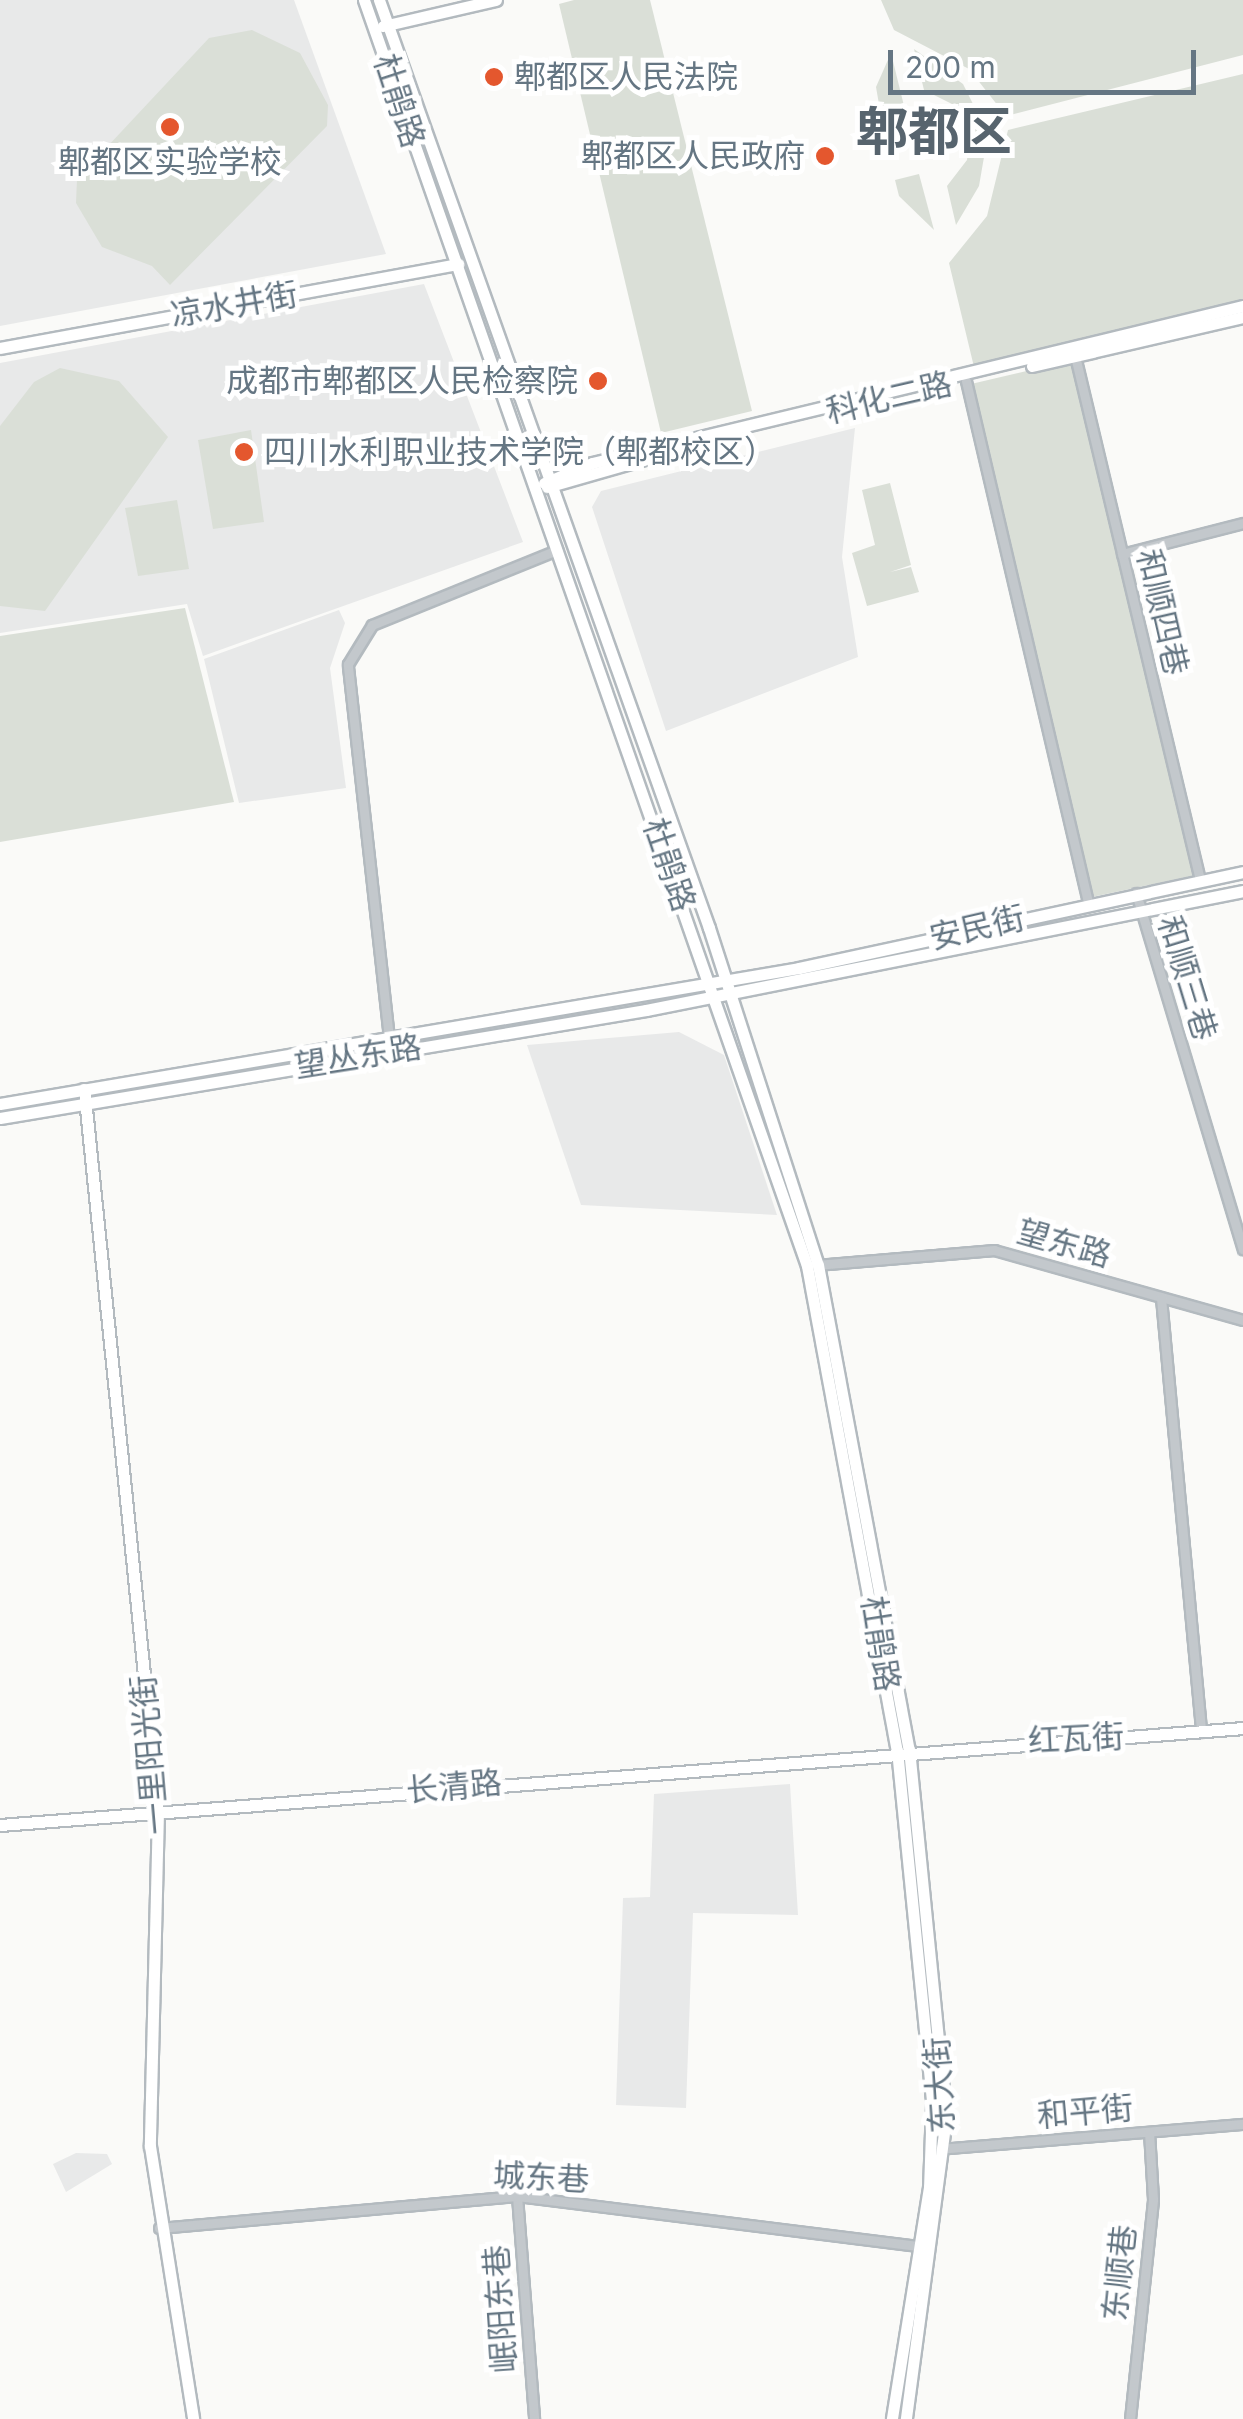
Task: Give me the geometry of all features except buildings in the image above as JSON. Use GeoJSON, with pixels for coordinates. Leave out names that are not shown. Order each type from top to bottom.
{"type":"FeatureCollection","features":[{"type":"Feature","properties":{"kind":"main road","name":"杜鹃路"},"geometry":{"type":"LineString","coordinates":[[364,0],[453,265],[546,484],[557,550],[812,1265]]}},
{"type":"Feature","properties":{"kind":"main road","name":"杜鹃路"},"geometry":{"type":"LineString","coordinates":[[379,0],[546,484],[728,988],[812,1265],[903,1749]]}},
{"type":"Feature","properties":{"kind":"main road"},"geometry":{"type":"LineString","coordinates":[[374,28],[496,0]]}},
{"type":"Feature","properties":{"kind":"main road","name":"凉水井街"},"geometry":{"type":"LineString","coordinates":[[0,348],[469,262]]}},
{"type":"Feature","properties":{"kind":"main road"},"geometry":{"type":"LineString","coordinates":[[546,484],[1243,306]]}},
{"type":"Feature","properties":{"kind":"main road","name":"科化二路"},"geometry":{"type":"LineString","coordinates":[[546,484],[1243,317]]}},
{"type":"Feature","properties":{"kind":"main road","name":"安民街"},"geometry":{"type":"LineString","coordinates":[[728,988],[1088,902],[1243,872]]}},
{"type":"Feature","properties":{"kind":"main road","name":"安民街"},"geometry":{"type":"LineString","coordinates":[[713,990],[1243,891]]}},
{"type":"Feature","properties":{"kind":"main road","name":"望丛东路"},"geometry":{"type":"LineString","coordinates":[[0,1118],[84,1096],[389,1038],[713,990]]}},
{"type":"Feature","properties":{"kind":"main road","name":"望丛东路"},"geometry":{"type":"LineString","coordinates":[[0,1104],[84,1096],[713,990]]}},
{"type":"Feature","properties":{"kind":"main road","name":"一里阳光街"},"geometry":{"type":"LineString","coordinates":[[84,1096],[158,1811],[150,2146],[159,2228],[193,2419]]}},
{"type":"Feature","properties":{"kind":"main road","name":"红瓦街"},"geometry":{"type":"LineString","coordinates":[[903,1749],[1243,1728]]}},
{"type":"Feature","properties":{"kind":"main road","name":"长清路"},"geometry":{"type":"LineString","coordinates":[[0,1825],[903,1749]]}},
{"type":"Feature","properties":{"kind":"main road","name":"东大街"},"geometry":{"type":"LineString","coordinates":[[903,1749],[944,2148],[906,2419]]}},
{"type":"Feature","properties":{"kind":"main road","name":"东大街"},"geometry":{"type":"LineString","coordinates":[[892,2419],[920,2246],[930,2149],[903,1749]]}},
{"type":"Feature","properties":{"kind":"street","name":"和顺四巷"},"geometry":{"type":"LineString","coordinates":[[1076,356],[1200,880]]}},
{"type":"Feature","properties":{"kind":"street"},"geometry":{"type":"LineString","coordinates":[[966,381],[1088,902]]}},
{"type":"Feature","properties":{"kind":"street"},"geometry":{"type":"LineString","coordinates":[[1122,554],[1243,523]]}},
{"type":"Feature","properties":{"kind":"street"},"geometry":{"type":"LineString","coordinates":[[389,1038],[348,664],[372,624],[557,550]]}},
{"type":"Feature","properties":{"kind":"street","name":"和顺三巷"},"geometry":{"type":"LineString","coordinates":[[1136,894],[1243,1249]]}},
{"type":"Feature","properties":{"kind":"street","name":"望东路"},"geometry":{"type":"LineString","coordinates":[[812,1265],[994,1250],[1243,1320]]}},
{"type":"Feature","properties":{"kind":"street"},"geometry":{"type":"LineString","coordinates":[[1161,1298],[1201,1732]]}},
{"type":"Feature","properties":{"kind":"street","name":"和平街"},"geometry":{"type":"LineString","coordinates":[[930,2149],[1243,2124]]}},
{"type":"Feature","properties":{"kind":"street","name":"东顺巷"},"geometry":{"type":"LineString","coordinates":[[1130,2419],[1153,2199],[1149,2132]]}},
{"type":"Feature","properties":{"kind":"street","name":"城东巷"},"geometry":{"type":"LineString","coordinates":[[159,2228],[518,2196],[920,2246]]}},
{"type":"Feature","properties":{"kind":"street","name":"岷阳东巷"},"geometry":{"type":"LineString","coordinates":[[518,2196],[534,2419]]}},
{"type":"Feature","properties":{"kind":"shaded area","name":"郫都区实验学校"},"geometry":{"type":"Polygon","coordinates":[[[0,0],[294,0],[386,254],[0,326],[0,0]]]}},
{"type":"Feature","properties":{"kind":"shaded area"},"geometry":{"type":"Polygon","coordinates":[[[574,0],[650,0],[752,411],[661,433],[559,4],[574,0]]]}},
{"type":"Feature","properties":{"kind":"shaded area"},"geometry":{"type":"Polygon","coordinates":[[[881,0],[1243,0],[1243,55],[1006,116],[969,69],[894,30],[881,0]]]}},
{"type":"Feature","properties":{"kind":"shaded area"},"geometry":{"type":"Polygon","coordinates":[[[252,30],[300,53],[328,105],[327,126],[170,285],[152,266],[102,247],[76,203],[77,179],[209,38],[252,30]]]}},
{"type":"Feature","properties":{"kind":"shaded area"},"geometry":{"type":"Polygon","coordinates":[[[914,49],[963,84],[988,134],[979,186],[956,225],[947,186],[967,160],[970,133],[958,107],[924,90],[914,49]]]}},
{"type":"Feature","properties":{"kind":"shaded area"},"geometry":{"type":"Polygon","coordinates":[[[891,53],[905,110],[881,116],[876,87],[891,53]]]}},
{"type":"Feature","properties":{"kind":"shaded area"},"geometry":{"type":"Polygon","coordinates":[[[1243,74],[1243,301],[974,367],[949,263],[987,216],[1008,130],[1243,74]]]}},
{"type":"Feature","properties":{"kind":"shaded area"},"geometry":{"type":"Polygon","coordinates":[[[919,174],[934,230],[899,196],[895,180],[919,174]]]}},
{"type":"Feature","properties":{"kind":"shaded area","name":"四川水利职业技术学院（郫都校区）"},"geometry":{"type":"Polygon","coordinates":[[[424,284],[523,542],[203,656],[187,604],[0,633],[0,363],[424,284]]]}},
{"type":"Feature","properties":{"kind":"shaded area"},"geometry":{"type":"Polygon","coordinates":[[[1074,360],[1196,875],[1092,897],[971,384],[1074,360]]]}},
{"type":"Feature","properties":{"kind":"shaded area"},"geometry":{"type":"Polygon","coordinates":[[[60,368],[119,381],[168,437],[45,611],[0,606],[0,426],[34,382],[60,368]]]}},
{"type":"Feature","properties":{"kind":"shaded area"},"geometry":{"type":"Polygon","coordinates":[[[855,428],[842,557],[858,657],[666,731],[592,507],[601,491],[855,428]]]}},
{"type":"Feature","properties":{"kind":"shaded area"},"geometry":{"type":"Polygon","coordinates":[[[251,430],[264,522],[213,529],[198,440],[251,430]]]}},
{"type":"Feature","properties":{"kind":"shaded area"},"geometry":{"type":"Polygon","coordinates":[[[890,483],[911,565],[890,572],[911,567],[919,592],[867,606],[852,553],[875,545],[862,490],[890,483]]]}},
{"type":"Feature","properties":{"kind":"shaded area"},"geometry":{"type":"Polygon","coordinates":[[[177,500],[189,569],[138,576],[125,508],[177,500]]]}},
{"type":"Feature","properties":{"kind":"shaded area"},"geometry":{"type":"Polygon","coordinates":[[[185,608],[234,802],[0,842],[0,636],[185,608]]]}},
{"type":"Feature","properties":{"kind":"shaded area"},"geometry":{"type":"Polygon","coordinates":[[[339,610],[345,623],[330,668],[346,788],[239,803],[204,659],[339,610]]]}},
{"type":"Feature","properties":{"kind":"shaded area"},"geometry":{"type":"Polygon","coordinates":[[[679,1032],[724,1055],[777,1215],[581,1205],[527,1045],[679,1032]]]}},
{"type":"Feature","properties":{"kind":"shaded area"},"geometry":{"type":"Polygon","coordinates":[[[790,1784],[798,1915],[693,1913],[686,2108],[616,2105],[623,1898],[650,1897],[654,1794],[790,1784]]]}},
{"type":"Feature","properties":{"kind":"shaded area"},"geometry":{"type":"Polygon","coordinates":[[[76,2153],[107,2154],[112,2164],[66,2192],[53,2164],[76,2153]]]}},
{"type":"Feature","properties":{"kind":"place","name":"郫都区人民法院"},"geometry":{"type":"Point","coordinates":[494,77]}},
{"type":"Feature","properties":{"kind":"place","name":"郫都区实验学校"},"geometry":{"type":"Point","coordinates":[170,127]}},
{"type":"Feature","properties":{"kind":"place","name":"郫都区人民政府"},"geometry":{"type":"Point","coordinates":[825,156]}},
{"type":"Feature","properties":{"kind":"place","name":"成都市郫都区人民检察院"},"geometry":{"type":"Point","coordinates":[598,381]}},
{"type":"Feature","properties":{"kind":"place","name":"四川水利职业技术学院（郫都校区）"},"geometry":{"type":"Point","coordinates":[244,452]}},
{"type":"Feature","properties":{"kind":"district","name":"郫都区"},"geometry":{"type":"Point","coordinates":[934,132]}}]}
